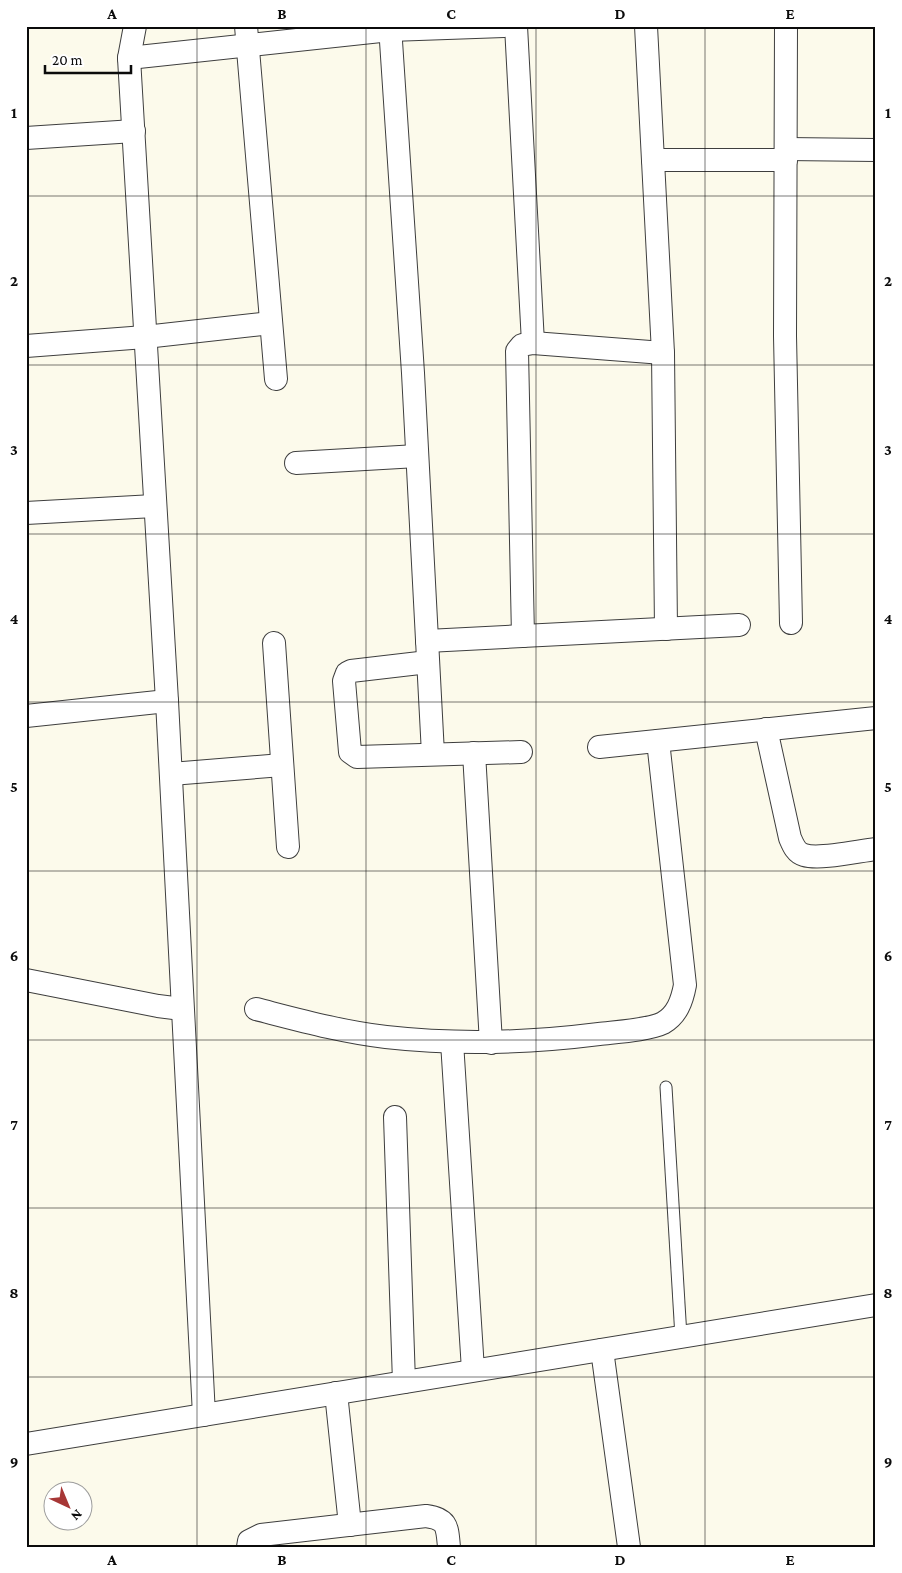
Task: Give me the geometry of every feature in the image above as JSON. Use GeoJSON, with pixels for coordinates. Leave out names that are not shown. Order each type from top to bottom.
{"type":"FeatureCollection","features":[{"type":"Feature","properties":{"kind":"street"},"geometry":{"type":"LineString","coordinates":[[136,26],[129,58],[167,701],[204,1415]]}},
{"type":"Feature","properties":{"kind":"street"},"geometry":{"type":"LineString","coordinates":[[129,58],[247,36],[390,28],[504,26]]}},
{"type":"Feature","properties":{"kind":"street"},"geometry":{"type":"LineString","coordinates":[[516,26],[533,343]]}},
{"type":"Feature","properties":{"kind":"street"},"geometry":{"type":"LineString","coordinates":[[646,26],[663,353],[666,629]]}},
{"type":"Feature","properties":{"kind":"street"},"geometry":{"type":"LineString","coordinates":[[786,26],[785,336],[791,622]]}},
{"type":"Feature","properties":{"kind":"street"},"geometry":{"type":"LineString","coordinates":[[390,28],[434,754]]}},
{"type":"Feature","properties":{"kind":"street"},"geometry":{"type":"LineString","coordinates":[[247,36],[276,379]]}},
{"type":"Feature","properties":{"kind":"street"},"geometry":{"type":"LineString","coordinates":[[26,138],[134,131]]}},
{"type":"Feature","properties":{"kind":"street"},"geometry":{"type":"LineString","coordinates":[[653,160],[876,150]]}},
{"type":"Feature","properties":{"kind":"street"},"geometry":{"type":"LineString","coordinates":[[26,346],[145,337],[271,323]]}},
{"type":"Feature","properties":{"kind":"street"},"geometry":{"type":"LineString","coordinates":[[523,636],[517,351],[522,345],[533,343],[663,353]]}},
{"type":"Feature","properties":{"kind":"street"},"geometry":{"type":"LineString","coordinates":[[296,462],[417,456]]}},
{"type":"Feature","properties":{"kind":"street"},"geometry":{"type":"LineString","coordinates":[[26,513],[154,506]]}},
{"type":"Feature","properties":{"kind":"street"},"geometry":{"type":"LineString","coordinates":[[521,752],[354,755],[350,752],[344,681],[347,673],[428,651],[523,636],[739,625]]}},
{"type":"Feature","properties":{"kind":"street"},"geometry":{"type":"LineString","coordinates":[[274,643],[288,847]]}},
{"type":"Feature","properties":{"kind":"street"},"geometry":{"type":"LineString","coordinates":[[26,716],[167,701]]}},
{"type":"Feature","properties":{"kind":"street"},"geometry":{"type":"LineString","coordinates":[[599,747],[876,718]]}},
{"type":"Feature","properties":{"kind":"street"},"geometry":{"type":"LineString","coordinates":[[766,729],[790,838],[795,850],[803,855],[816,856],[876,849]]}},
{"type":"Feature","properties":{"kind":"street"},"geometry":{"type":"LineString","coordinates":[[256,1009],[320,1026],[386,1037],[452,1042],[491,1043],[563,1038],[638,1029],[662,1023],[675,1013],[682,1002],[685,985],[658,741]]}},
{"type":"Feature","properties":{"kind":"street"},"geometry":{"type":"LineString","coordinates":[[474,753],[491,1043]]}},
{"type":"Feature","properties":{"kind":"street"},"geometry":{"type":"LineString","coordinates":[[171,774],[282,765]]}},
{"type":"Feature","properties":{"kind":"street"},"geometry":{"type":"LineString","coordinates":[[26,980],[182,1009]]}},
{"type":"Feature","properties":{"kind":"street"},"geometry":{"type":"LineString","coordinates":[[452,1042],[473,1370]]}},
{"type":"Feature","properties":{"kind":"street"},"geometry":{"type":"LineString","coordinates":[[395,1117],[404,1382]]}},
{"type":"Feature","properties":{"kind":"street"},"geometry":{"type":"LineString","coordinates":[[26,1444],[876,1305]]}},
{"type":"Feature","properties":{"kind":"street"},"geometry":{"type":"LineString","coordinates":[[602,1350],[629,1547]]}},
{"type":"Feature","properties":{"kind":"street"},"geometry":{"type":"LineString","coordinates":[[336,1393],[350,1525]]}},
{"type":"Feature","properties":{"kind":"street"},"geometry":{"type":"LineString","coordinates":[[248,1547],[249,1541],[261,1535],[426,1516],[438,1518],[445,1524],[449,1547]]}},
{"type":"Feature","properties":{"kind":"lane"},"geometry":{"type":"LineString","coordinates":[[666,1087],[681,1337]]}}]}
